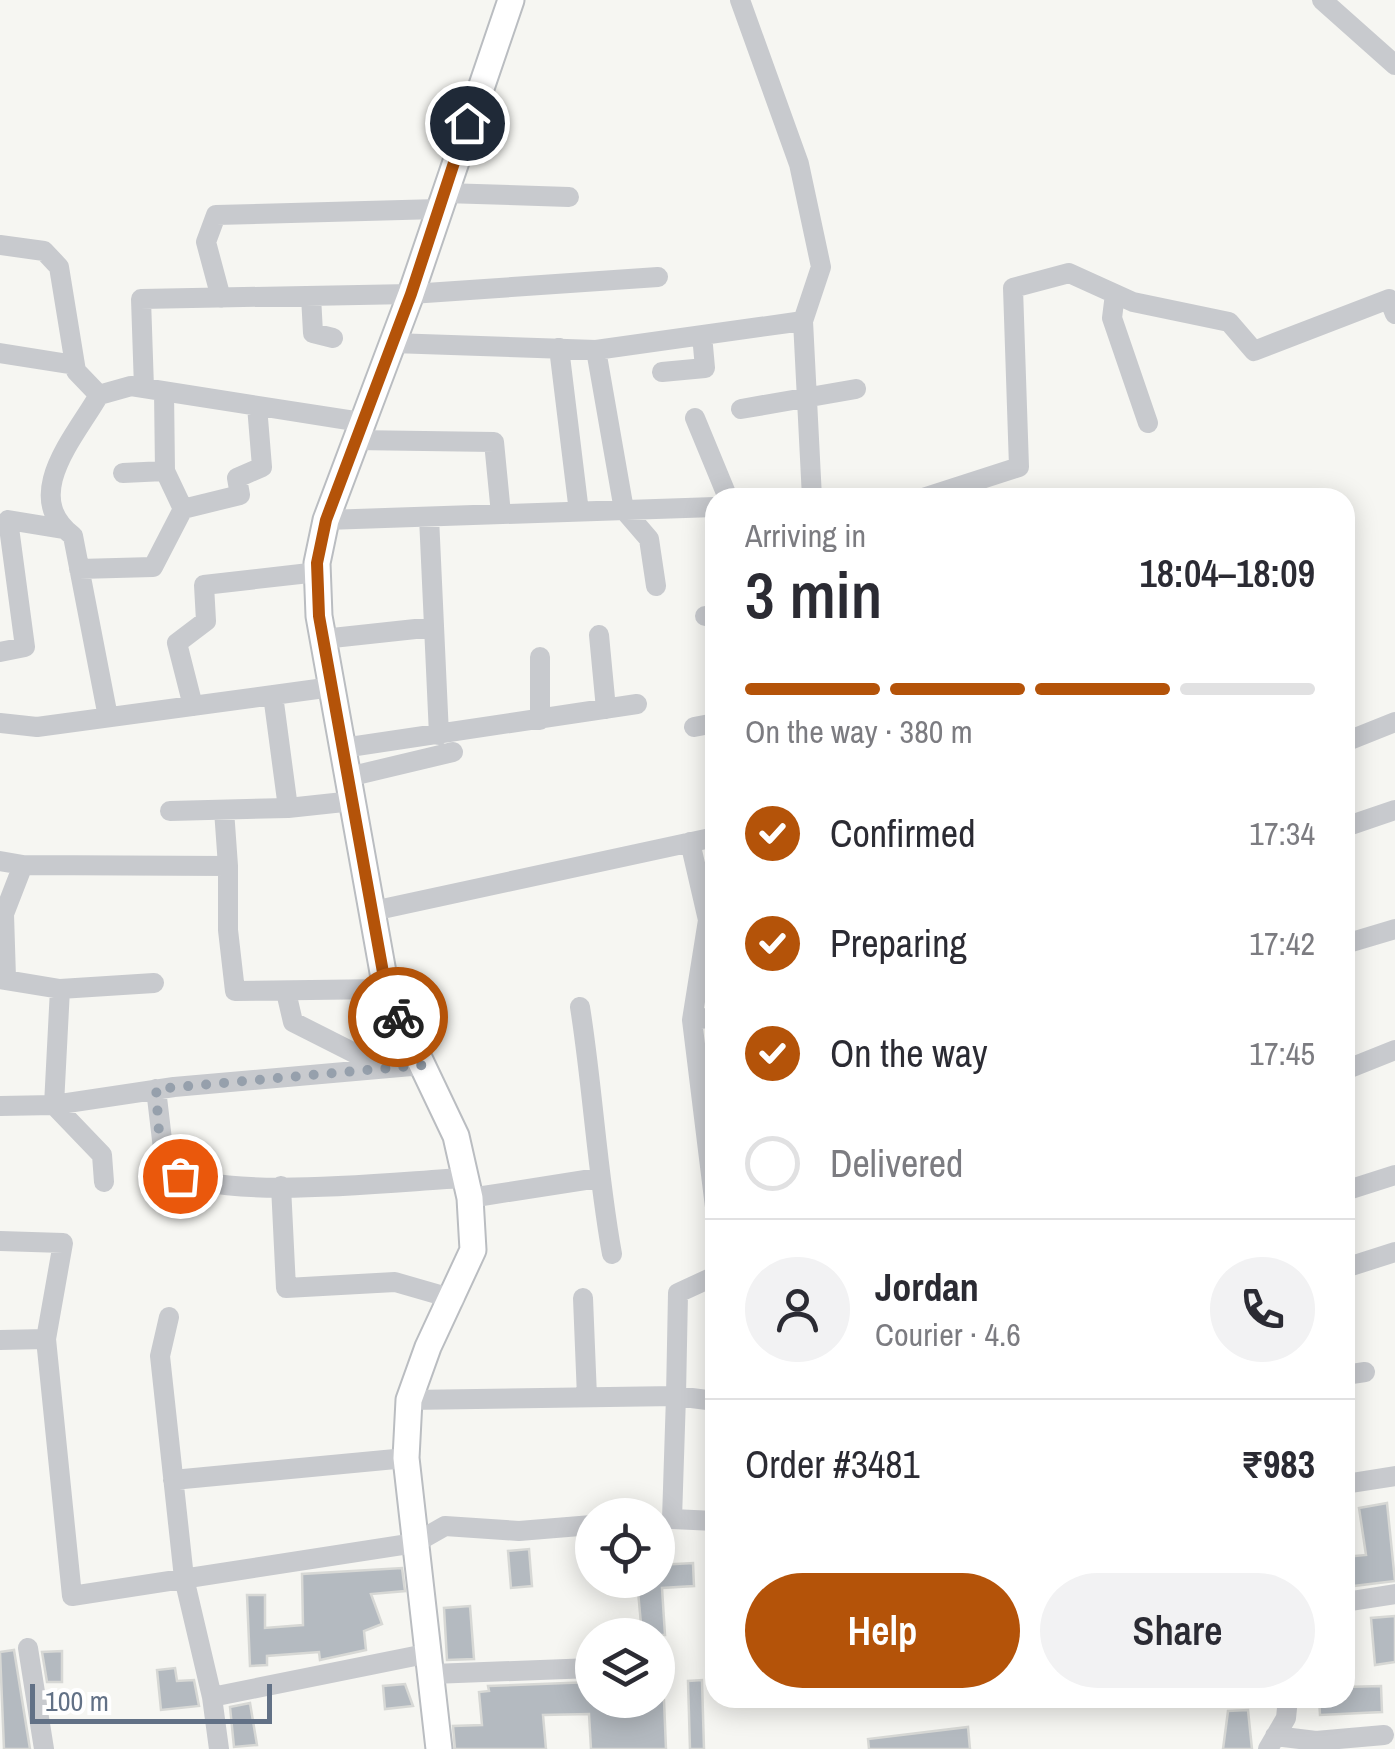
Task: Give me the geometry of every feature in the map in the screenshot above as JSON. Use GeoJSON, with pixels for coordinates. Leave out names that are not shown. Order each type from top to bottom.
{"type":"FeatureCollection","features":[{"type":"Feature","properties":{"kind":"main road"},"geometry":{"type":"LineString","coordinates":[[440,1749],[406,1458],[409,1400],[428,1348],[474,1250],[468,1188],[456,1136],[386,989],[323,639],[318,572],[326,520],[411,294],[511,0]]}},
{"type":"Feature","properties":{"kind":"street"},"geometry":{"type":"LineString","coordinates":[[740,0],[799,164],[822,267],[803,321],[812,488]]}},
{"type":"Feature","properties":{"kind":"street"},"geometry":{"type":"LineString","coordinates":[[1322,0],[1395,65]]}},
{"type":"Feature","properties":{"kind":"street"},"geometry":{"type":"LineString","coordinates":[[221,298],[206,242],[216,215],[569,197]]}},
{"type":"Feature","properties":{"kind":"street"},"geometry":{"type":"LineString","coordinates":[[0,245],[44,250],[59,267],[74,365],[99,394]]}},
{"type":"Feature","properties":{"kind":"street"},"geometry":{"type":"LineString","coordinates":[[953,488],[1019,467],[1014,288],[1069,273],[1134,302],[1229,322],[1254,351],[1388,299],[1395,314]]}},
{"type":"Feature","properties":{"kind":"street"},"geometry":{"type":"LineString","coordinates":[[183,510],[164,471],[140,298],[411,294],[658,277]]}},
{"type":"Feature","properties":{"kind":"street"},"geometry":{"type":"LineString","coordinates":[[1115,294],[1112,318],[1148,422]]}},
{"type":"Feature","properties":{"kind":"street"},"geometry":{"type":"LineString","coordinates":[[311,296],[313,333],[333,338]]}},
{"type":"Feature","properties":{"kind":"street"},"geometry":{"type":"LineString","coordinates":[[392,343],[596,350],[803,321]]}},
{"type":"Feature","properties":{"kind":"street"},"geometry":{"type":"LineString","coordinates":[[662,372],[705,368],[702,335]]}},
{"type":"Feature","properties":{"kind":"street"},"geometry":{"type":"LineString","coordinates":[[559,348],[579,512]]}},
{"type":"Feature","properties":{"kind":"street"},"geometry":{"type":"LineString","coordinates":[[596,350],[624,510],[649,539],[656,586]]}},
{"type":"Feature","properties":{"kind":"street"},"geometry":{"type":"LineString","coordinates":[[0,354],[74,365]]}},
{"type":"Feature","properties":{"kind":"street"},"geometry":{"type":"LineString","coordinates":[[108,717],[73,536],[53,514],[48,485],[99,394],[130,386],[257,406],[357,431],[494,442],[501,514]]}},
{"type":"Feature","properties":{"kind":"street"},"geometry":{"type":"LineString","coordinates":[[742,409],[856,389]]}},
{"type":"Feature","properties":{"kind":"street"},"geometry":{"type":"LineString","coordinates":[[80,569],[153,567],[183,510],[240,496],[237,478],[262,466],[257,406]]}},
{"type":"Feature","properties":{"kind":"street"},"geometry":{"type":"LineString","coordinates":[[695,418],[724,488]]}},
{"type":"Feature","properties":{"kind":"street"},"geometry":{"type":"LineString","coordinates":[[124,473],[164,471]]}},
{"type":"Feature","properties":{"kind":"street"},"geometry":{"type":"LineString","coordinates":[[326,520],[705,508]]}},
{"type":"Feature","properties":{"kind":"street"},"geometry":{"type":"LineString","coordinates":[[429,517],[439,736]]}},
{"type":"Feature","properties":{"kind":"street"},"geometry":{"type":"LineString","coordinates":[[0,652],[25,647],[3,524],[64,529]]}},
{"type":"Feature","properties":{"kind":"street"},"geometry":{"type":"LineString","coordinates":[[193,706],[177,643],[206,621],[204,586],[318,572]]}},
{"type":"Feature","properties":{"kind":"street"},"geometry":{"type":"LineString","coordinates":[[323,639],[434,627]]}},
{"type":"Feature","properties":{"kind":"street"},"geometry":{"type":"LineString","coordinates":[[599,635],[606,709]]}},
{"type":"Feature","properties":{"kind":"street"},"geometry":{"type":"LineString","coordinates":[[540,657],[540,720]]}},
{"type":"Feature","properties":{"kind":"street"},"geometry":{"type":"LineString","coordinates":[[0,724],[37,727],[332,687]]}},
{"type":"Feature","properties":{"kind":"street"},"geometry":{"type":"LineString","coordinates":[[273,695],[288,808]]}},
{"type":"Feature","properties":{"kind":"street"},"geometry":{"type":"LineString","coordinates":[[343,748],[636,704]]}},
{"type":"Feature","properties":{"kind":"street"},"geometry":{"type":"LineString","coordinates":[[1355,738],[1395,722]]}},
{"type":"Feature","properties":{"kind":"street"},"geometry":{"type":"LineString","coordinates":[[170,812],[288,808],[453,752]]}},
{"type":"Feature","properties":{"kind":"street"},"geometry":{"type":"LineString","coordinates":[[224,810],[228,930],[235,991],[386,989]]}},
{"type":"Feature","properties":{"kind":"street"},"geometry":{"type":"LineString","coordinates":[[1355,824],[1395,810]]}},
{"type":"Feature","properties":{"kind":"street"},"geometry":{"type":"LineString","coordinates":[[372,911],[705,839]]}},
{"type":"Feature","properties":{"kind":"street"},"geometry":{"type":"LineString","coordinates":[[690,842],[705,907]]}},
{"type":"Feature","properties":{"kind":"street"},"geometry":{"type":"LineString","coordinates":[[0,860],[23,865],[228,866]]}},
{"type":"Feature","properties":{"kind":"street"},"geometry":{"type":"LineString","coordinates":[[23,865],[4,914],[3,978],[60,989],[154,982]]}},
{"type":"Feature","properties":{"kind":"street"},"geometry":{"type":"LineString","coordinates":[[1355,941],[1395,929]]}},
{"type":"Feature","properties":{"kind":"street"},"geometry":{"type":"LineString","coordinates":[[705,939],[692,1020],[705,1126]]}},
{"type":"Feature","properties":{"kind":"street"},"geometry":{"type":"LineString","coordinates":[[60,989],[54,1105],[102,1155],[104,1182]]}},
{"type":"Feature","properties":{"kind":"street"},"geometry":{"type":"LineString","coordinates":[[286,992],[293,1022],[384,1068]]}},
{"type":"Feature","properties":{"kind":"street"},"geometry":{"type":"LineString","coordinates":[[580,1007],[591,1078],[598,1178],[612,1254]]}},
{"type":"Feature","properties":{"kind":"street"},"geometry":{"type":"LineString","coordinates":[[692,1020],[705,1018]]}},
{"type":"Feature","properties":{"kind":"street"},"geometry":{"type":"LineString","coordinates":[[1355,1066],[1395,1050]]}},
{"type":"Feature","properties":{"kind":"street"},"geometry":{"type":"LineString","coordinates":[[0,1106],[54,1105],[156,1089],[423,1065]]}},
{"type":"Feature","properties":{"kind":"street"},"geometry":{"type":"LineString","coordinates":[[156,1089],[164,1157],[170,1171],[198,1182],[468,1188],[598,1178]]}},
{"type":"Feature","properties":{"kind":"street"},"geometry":{"type":"LineString","coordinates":[[1355,1189],[1395,1175]]}},
{"type":"Feature","properties":{"kind":"street"},"geometry":{"type":"LineString","coordinates":[[281,1186],[286,1288],[395,1282],[454,1299]]}},
{"type":"Feature","properties":{"kind":"street"},"geometry":{"type":"LineString","coordinates":[[0,1241],[63,1243],[46,1339],[72,1596],[415,1543],[445,1526],[519,1531],[575,1527]]}},
{"type":"Feature","properties":{"kind":"street"},"geometry":{"type":"LineString","coordinates":[[1355,1265],[1395,1252]]}},
{"type":"Feature","properties":{"kind":"street"},"geometry":{"type":"LineString","coordinates":[[666,1498],[676,1396],[678,1293],[705,1281]]}},
{"type":"Feature","properties":{"kind":"street"},"geometry":{"type":"LineString","coordinates":[[583,1298],[587,1397]]}},
{"type":"Feature","properties":{"kind":"street"},"geometry":{"type":"LineString","coordinates":[[170,1317],[160,1356],[184,1578],[212,1697],[219,1749]]}},
{"type":"Feature","properties":{"kind":"street"},"geometry":{"type":"LineString","coordinates":[[0,1340],[46,1339]]}},
{"type":"Feature","properties":{"kind":"street"},"geometry":{"type":"LineString","coordinates":[[409,1400],[676,1396],[705,1399]]}},
{"type":"Feature","properties":{"kind":"street"},"geometry":{"type":"LineString","coordinates":[[173,1480],[406,1458]]}},
{"type":"Feature","properties":{"kind":"street"},"geometry":{"type":"LineString","coordinates":[[1355,1482],[1395,1476]]}},
{"type":"Feature","properties":{"kind":"street"},"geometry":{"type":"LineString","coordinates":[[675,1520],[705,1520]]}},
{"type":"Feature","properties":{"kind":"street"},"geometry":{"type":"LineString","coordinates":[[1355,1600],[1395,1594]]}},
{"type":"Feature","properties":{"kind":"street"},"geometry":{"type":"LineString","coordinates":[[28,1648],[44,1749]]}},
{"type":"Feature","properties":{"kind":"street"},"geometry":{"type":"LineString","coordinates":[[212,1697],[431,1664],[575,1668]]}},
{"type":"Feature","properties":{"kind":"street"},"geometry":{"type":"LineString","coordinates":[[1272,1743],[1286,1718],[1287,1708]]}},
{"type":"Feature","properties":{"kind":"street"},"geometry":{"type":"LineString","coordinates":[[1272,1743],[1384,1735]]}},
{"type":"Feature","properties":{"kind":"building"},"geometry":{"type":"Polygon","coordinates":[[[1387,1503],[1395,1581],[1355,1586],[1355,1556],[1366,1555],[1359,1508],[1387,1503]]]}},
{"type":"Feature","properties":{"kind":"building"},"geometry":{"type":"Polygon","coordinates":[[[529,1549],[532,1586],[511,1588],[508,1551],[529,1549]]]}},
{"type":"Feature","properties":{"kind":"building"},"geometry":{"type":"Polygon","coordinates":[[[693,1563],[694,1586],[675,1587],[675,1564],[693,1563]]]}},
{"type":"Feature","properties":{"kind":"building"},"geometry":{"type":"Polygon","coordinates":[[[402,1568],[405,1591],[371,1594],[382,1624],[364,1631],[366,1650],[320,1660],[319,1652],[267,1656],[267,1665],[250,1666],[247,1595],[265,1595],[265,1628],[303,1625],[302,1574],[402,1568]]]}},
{"type":"Feature","properties":{"kind":"building"},"geometry":{"type":"Polygon","coordinates":[[[639,1598],[663,1598],[664,1618],[640,1618],[639,1598]]]}},
{"type":"Feature","properties":{"kind":"building"},"geometry":{"type":"Polygon","coordinates":[[[470,1606],[474,1659],[447,1660],[444,1608],[470,1606]]]}},
{"type":"Feature","properties":{"kind":"building"},"geometry":{"type":"Polygon","coordinates":[[[1395,1616],[1395,1662],[1375,1665],[1371,1618],[1395,1616]]]}},
{"type":"Feature","properties":{"kind":"building"},"geometry":{"type":"Polygon","coordinates":[[[14,1650],[30,1749],[4,1749],[0,1652],[14,1650]]]}},
{"type":"Feature","properties":{"kind":"building"},"geometry":{"type":"Polygon","coordinates":[[[62,1651],[62,1682],[47,1682],[42,1652],[62,1651]]]}},
{"type":"Feature","properties":{"kind":"building"},"geometry":{"type":"Polygon","coordinates":[[[175,1668],[177,1681],[194,1680],[199,1706],[161,1710],[157,1670],[175,1668]]]}},
{"type":"Feature","properties":{"kind":"building"},"geometry":{"type":"Polygon","coordinates":[[[702,1680],[704,1749],[690,1749],[688,1681],[702,1680]]]}},
{"type":"Feature","properties":{"kind":"building"},"geometry":{"type":"Polygon","coordinates":[[[575,1683],[575,1714],[543,1715],[546,1749],[455,1749],[453,1726],[482,1725],[479,1692],[489,1691],[488,1686],[575,1683]]]}},
{"type":"Feature","properties":{"kind":"building"},"geometry":{"type":"Polygon","coordinates":[[[405,1684],[413,1706],[385,1709],[383,1686],[405,1684]]]}},
{"type":"Feature","properties":{"kind":"building"},"geometry":{"type":"Polygon","coordinates":[[[1381,1686],[1382,1712],[1320,1715],[1320,1708],[1355,1708],[1355,1687],[1381,1686]]]}},
{"type":"Feature","properties":{"kind":"building"},"geometry":{"type":"Polygon","coordinates":[[[250,1703],[257,1745],[234,1747],[230,1707],[250,1703]]]}},
{"type":"Feature","properties":{"kind":"building"},"geometry":{"type":"Polygon","coordinates":[[[1248,1710],[1252,1749],[1223,1749],[1228,1711],[1248,1710]]]}},
{"type":"Feature","properties":{"kind":"building"},"geometry":{"type":"Polygon","coordinates":[[[589,1718],[665,1718],[666,1749],[591,1749],[589,1718]]]}},
{"type":"Feature","properties":{"kind":"building"},"geometry":{"type":"Polygon","coordinates":[[[968,1727],[970,1749],[869,1749],[868,1739],[968,1727]]]}},
{"type":"Feature","properties":{"kind":"way so far"},"geometry":{"type":"LineString","coordinates":[[180,1176],[170,1171],[164,1157],[156,1089],[423,1065],[398,1017]]}},
{"type":"Feature","properties":{"kind":"route"},"geometry":{"type":"LineString","coordinates":[[398,1017],[386,989],[319,616],[317,563],[326,520],[411,294],[467,123]]}}]}
